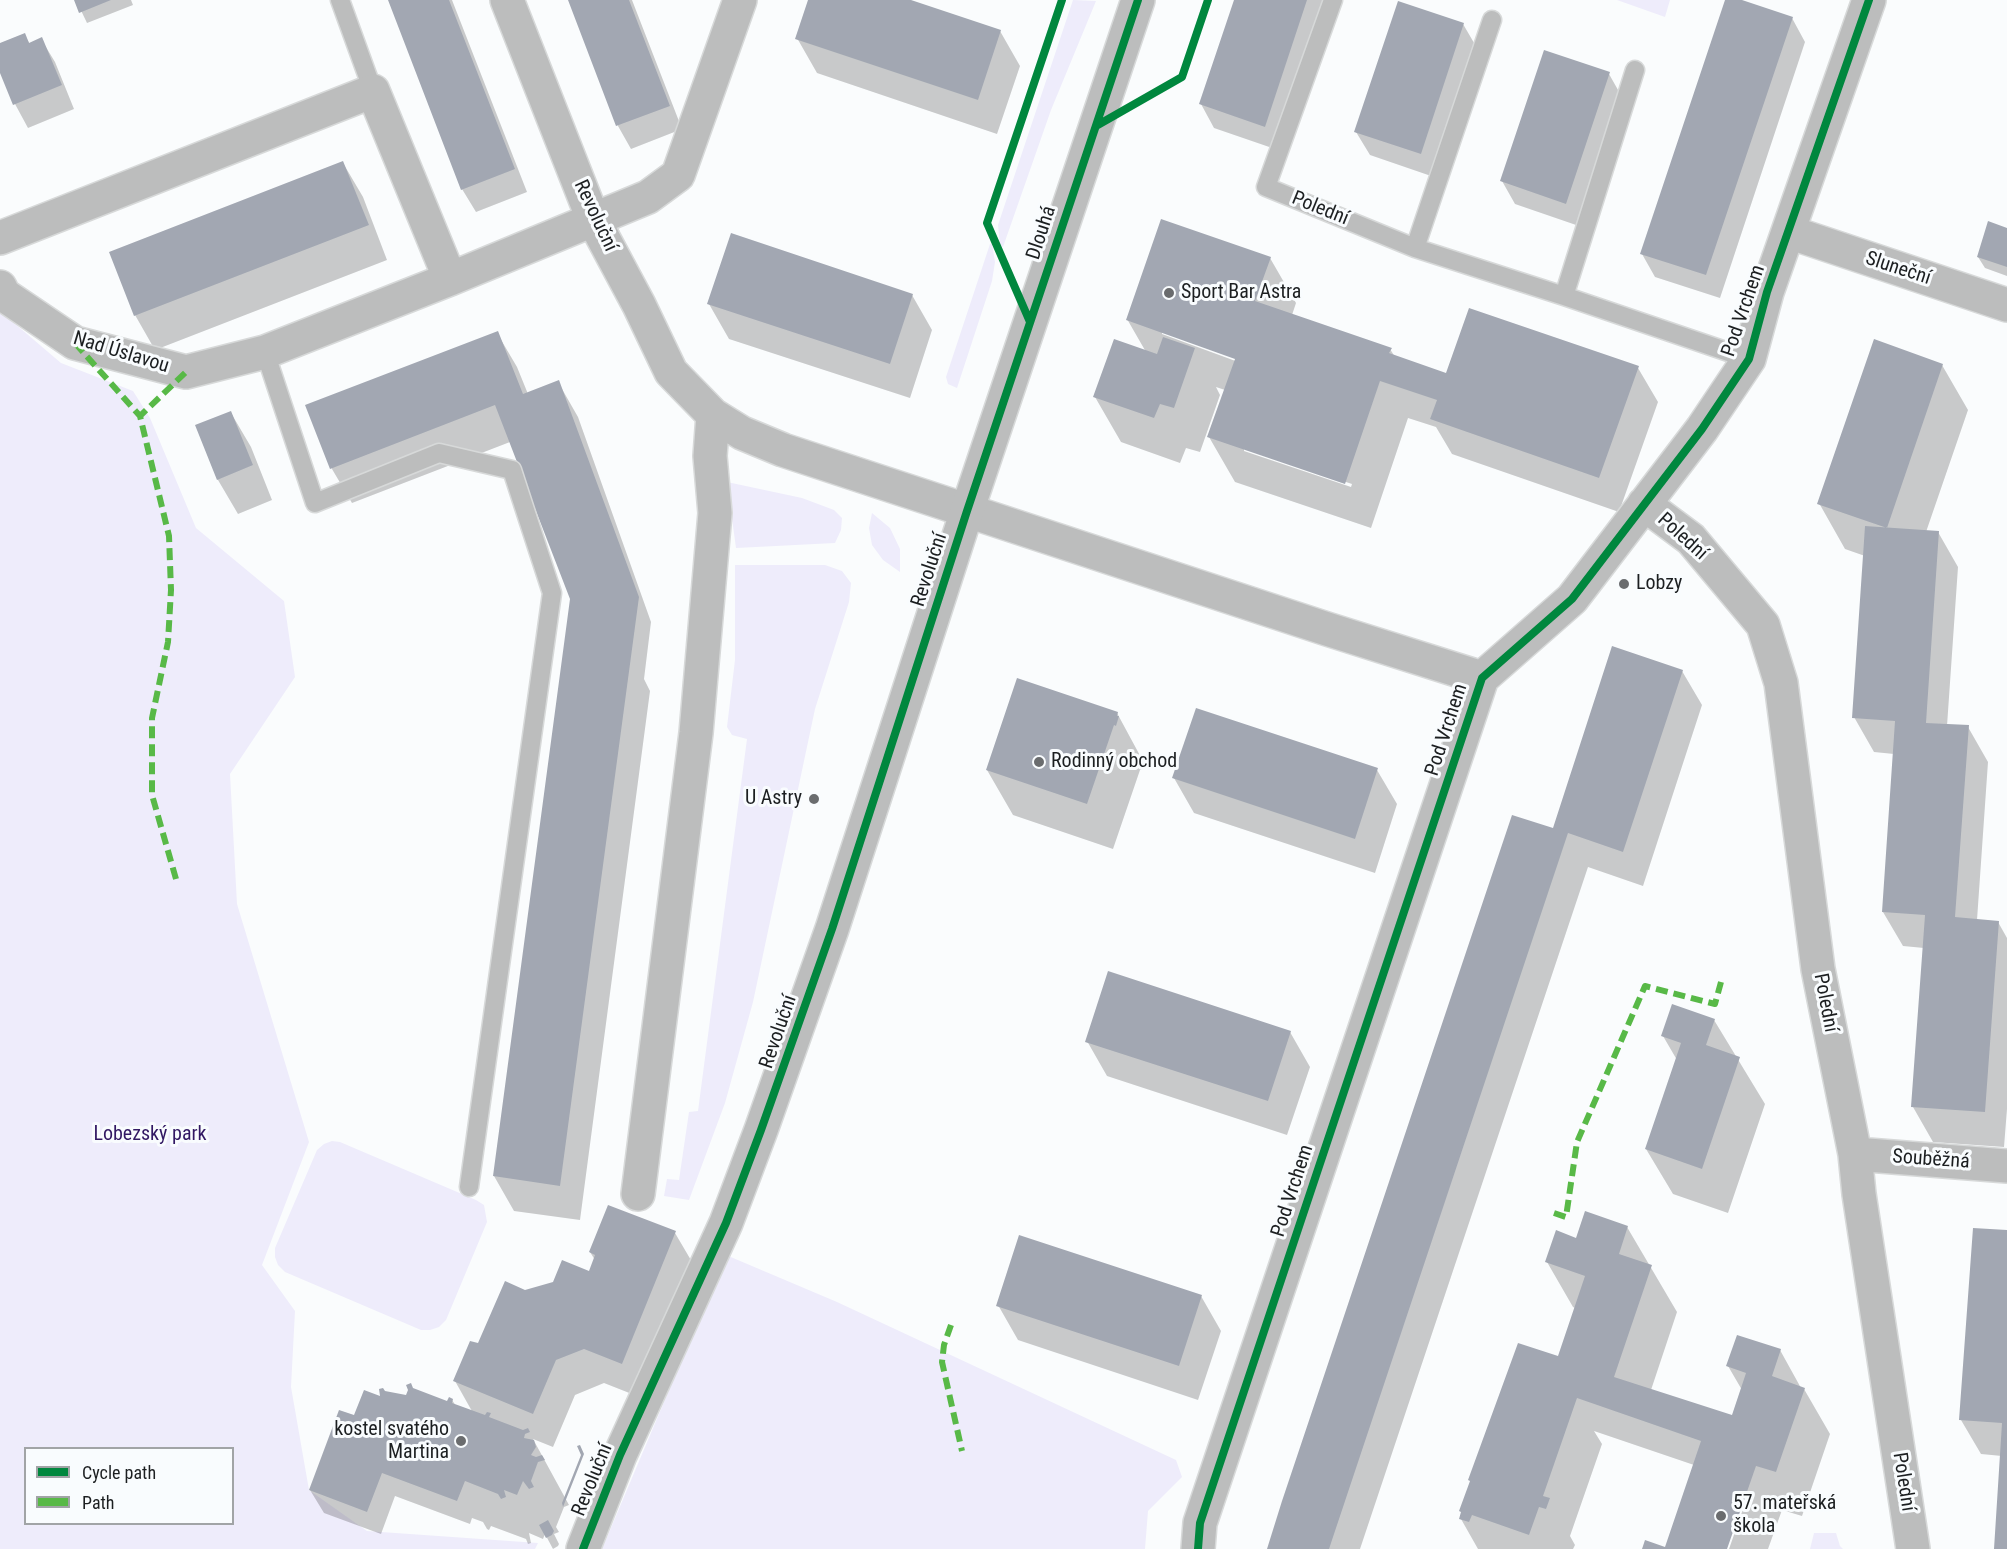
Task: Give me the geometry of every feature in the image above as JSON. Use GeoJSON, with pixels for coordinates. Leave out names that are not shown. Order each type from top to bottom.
{"type":"FeatureCollection","features":[{"type":"Feature","properties":{"kind":"street","name":"Revoluční"},"geometry":{"type":"LineString","coordinates":[[507,0],[593,219],[639,305],[671,372],[713,415],[742,433],[783,450],[967,511],[832,929],[758,1139],[721,1234],[620,1455],[584,1549]]}},
{"type":"Feature","properties":{"kind":"street"},"geometry":{"type":"LineString","coordinates":[[264,352],[450,279],[648,197],[678,175],[740,0]]}},
{"type":"Feature","properties":{"kind":"street","name":"Dlouhá"},"geometry":{"type":"LineString","coordinates":[[967,511],[1138,0]]}},
{"type":"Feature","properties":{"kind":"street","name":"Pod Vrchem"},"geometry":{"type":"LineString","coordinates":[[1198,1549],[1200,1523],[1482,678],[1572,599],[1702,429],[1749,359],[1767,292],[1869,0]]}},
{"type":"Feature","properties":{"kind":"street"},"geometry":{"type":"LineString","coordinates":[[0,238],[373,91],[450,279]]}},
{"type":"Feature","properties":{"kind":"street","name":"Sluneční"},"geometry":{"type":"LineString","coordinates":[[1789,232],[2007,305]]}},
{"type":"Feature","properties":{"kind":"street","name":"Nad Úslavou"},"geometry":{"type":"LineString","coordinates":[[0,287],[4,295],[75,343],[186,372],[264,352]]}},
{"type":"Feature","properties":{"kind":"street"},"geometry":{"type":"LineString","coordinates":[[638,1194],[696,733],[716,513],[710,456],[713,415]]}},
{"type":"Feature","properties":{"kind":"street","name":"Polední"},"geometry":{"type":"LineString","coordinates":[[1644,504],[1691,539],[1763,625],[1780,682],[1818,969],[1855,1154],[1859,1194],[1913,1549]]}},
{"type":"Feature","properties":{"kind":"street"},"geometry":{"type":"LineString","coordinates":[[967,511],[1482,678]]}},
{"type":"Feature","properties":{"kind":"street","name":"Souběžná"},"geometry":{"type":"LineString","coordinates":[[1855,1154],[2007,1166]]}},
{"type":"Feature","properties":{"kind":"lane"},"geometry":{"type":"LineString","coordinates":[[340,0],[373,91]]}},
{"type":"Feature","properties":{"kind":"lane","name":"Polední"},"geometry":{"type":"LineString","coordinates":[[1333,0],[1266,187],[1415,248],[1749,359]]}},
{"type":"Feature","properties":{"kind":"lane"},"geometry":{"type":"LineString","coordinates":[[1415,248],[1492,20]]}},
{"type":"Feature","properties":{"kind":"lane"},"geometry":{"type":"LineString","coordinates":[[1564,296],[1635,70]]}},
{"type":"Feature","properties":{"kind":"lane"},"geometry":{"type":"LineString","coordinates":[[264,352],[315,503],[439,453],[512,471],[552,593],[469,1186]]}},
{"type":"Feature","properties":{"kind":"green space"},"geometry":{"type":"Polygon","coordinates":[[[1073,0],[1096,1],[1051,110],[1003,247],[1000,245],[998,225],[1073,0]]]}},
{"type":"Feature","properties":{"kind":"green space"},"geometry":{"type":"Polygon","coordinates":[[[1617,0],[1670,0],[1665,17],[1617,0]]]}},
{"type":"Feature","properties":{"kind":"green space"},"geometry":{"type":"Polygon","coordinates":[[[990,244],[992,244],[995,262],[992,281],[957,388],[948,384],[946,377],[990,244]]]}},
{"type":"Feature","properties":{"kind":"green space","name":"Lobezský park"},"geometry":{"type":"Polygon","coordinates":[[[0,311],[61,363],[133,391],[150,418],[196,528],[284,601],[295,677],[230,774],[237,904],[309,1142],[262,1265],[295,1311],[291,1387],[309,1490],[367,1531],[538,1543],[535,1549],[0,1549],[0,311]]]}},
{"type":"Feature","properties":{"kind":"green space"},"geometry":{"type":"Polygon","coordinates":[[[727,482],[802,498],[834,510],[842,518],[841,530],[835,543],[736,548],[727,482]]]}},
{"type":"Feature","properties":{"kind":"green space"},"geometry":{"type":"Polygon","coordinates":[[[872,513],[890,528],[900,549],[900,572],[883,560],[872,545],[869,528],[872,513]]]}},
{"type":"Feature","properties":{"kind":"green space"},"geometry":{"type":"Polygon","coordinates":[[[735,565],[825,565],[842,571],[851,583],[849,602],[815,709],[753,1002],[725,1103],[689,1200],[664,1196],[667,1179],[679,1180],[689,1112],[698,1111],[747,739],[732,735],[727,727],[735,660],[735,565]]]}},
{"type":"Feature","properties":{"kind":"green space"},"geometry":{"type":"Polygon","coordinates":[[[332,1141],[340,1142],[484,1205],[487,1222],[446,1320],[439,1327],[421,1330],[285,1272],[278,1265],[275,1248],[317,1150],[332,1141]]]}},
{"type":"Feature","properties":{"kind":"green space"},"geometry":{"type":"Polygon","coordinates":[[[726,1255],[837,1302],[1176,1460],[1182,1477],[1148,1511],[1145,1549],[602,1549],[726,1255]]]}},
{"type":"Feature","properties":{"kind":"green space"},"geometry":{"type":"Polygon","coordinates":[[[1814,1533],[1836,1533],[1843,1549],[1810,1549],[1814,1533]]]}},
{"type":"Feature","properties":{"kind":"building"},"geometry":{"type":"Polygon","coordinates":[[[74,0],[111,0],[79,13],[74,0]]]}},
{"type":"Feature","properties":{"kind":"building"},"geometry":{"type":"Polygon","coordinates":[[[388,0],[449,0],[515,169],[461,190],[388,0]]]}},
{"type":"Feature","properties":{"kind":"building"},"geometry":{"type":"Polygon","coordinates":[[[568,0],[629,0],[670,106],[616,126],[568,0]]]}},
{"type":"Feature","properties":{"kind":"building"},"geometry":{"type":"Polygon","coordinates":[[[808,0],[911,0],[1001,30],[978,100],[795,39],[808,0]]]}},
{"type":"Feature","properties":{"kind":"building"},"geometry":{"type":"Polygon","coordinates":[[[1234,0],[1307,0],[1265,127],[1199,104],[1234,0]]]}},
{"type":"Feature","properties":{"kind":"building"},"geometry":{"type":"Polygon","coordinates":[[[1725,0],[1742,0],[1793,17],[1706,275],[1640,254],[1725,0]]]}},
{"type":"Feature","properties":{"kind":"building"},"geometry":{"type":"Polygon","coordinates":[[[1398,1],[1464,23],[1421,154],[1354,132],[1398,1]]]}},
{"type":"Feature","properties":{"kind":"building"},"geometry":{"type":"Polygon","coordinates":[[[25,33],[29,43],[42,37],[62,85],[13,105],[0,73],[0,43],[25,33]]]}},
{"type":"Feature","properties":{"kind":"building"},"geometry":{"type":"Polygon","coordinates":[[[1544,50],[1610,72],[1566,204],[1500,181],[1544,50]]]}},
{"type":"Feature","properties":{"kind":"building"},"geometry":{"type":"Polygon","coordinates":[[[343,161],[369,225],[134,316],[109,252],[343,161]]]}},
{"type":"Feature","properties":{"kind":"building"},"geometry":{"type":"Polygon","coordinates":[[[1161,219],[1271,257],[1255,301],[1392,348],[1389,353],[1446,373],[1469,308],[1639,366],[1599,478],[1430,419],[1437,400],[1380,381],[1345,484],[1207,437],[1235,359],[1126,320],[1161,219]]]}},
{"type":"Feature","properties":{"kind":"building"},"geometry":{"type":"Polygon","coordinates":[[[1988,221],[2007,228],[2007,267],[1977,257],[1988,221]]]}},
{"type":"Feature","properties":{"kind":"building"},"geometry":{"type":"Polygon","coordinates":[[[731,233],[913,294],[890,364],[707,304],[731,233]]]}},
{"type":"Feature","properties":{"kind":"building"},"geometry":{"type":"Polygon","coordinates":[[[498,331],[523,394],[559,380],[639,597],[560,1186],[493,1176],[570,599],[495,405],[330,469],[305,405],[498,331]]]}},
{"type":"Feature","properties":{"kind":"building"},"geometry":{"type":"Polygon","coordinates":[[[1163,337],[1195,348],[1174,408],[1160,404],[1154,418],[1093,397],[1114,339],[1157,354],[1163,337]]]}},
{"type":"Feature","properties":{"kind":"building"},"geometry":{"type":"Polygon","coordinates":[[[1874,339],[1943,364],[1887,528],[1817,504],[1874,339]]]}},
{"type":"Feature","properties":{"kind":"building"},"geometry":{"type":"Polygon","coordinates":[[[231,411],[253,465],[217,480],[195,425],[231,411]]]}},
{"type":"Feature","properties":{"kind":"building"},"geometry":{"type":"Polygon","coordinates":[[[1865,526],[1939,531],[1926,723],[1969,725],[1955,917],[1999,921],[1985,1112],[1911,1107],[1925,915],[1882,912],[1895,721],[1852,718],[1865,526]]]}},
{"type":"Feature","properties":{"kind":"building"},"geometry":{"type":"Polygon","coordinates":[[[1612,646],[1683,670],[1623,852],[1568,833],[1329,1549],[1267,1549],[1512,815],[1553,828],[1612,646]]]}},
{"type":"Feature","properties":{"kind":"building"},"geometry":{"type":"Polygon","coordinates":[[[1017,678],[1118,712],[1116,726],[1114,725],[1087,804],[986,770],[1017,678]]]}},
{"type":"Feature","properties":{"kind":"building"},"geometry":{"type":"Polygon","coordinates":[[[1196,708],[1378,768],[1355,839],[1172,778],[1196,708]]]}},
{"type":"Feature","properties":{"kind":"building"},"geometry":{"type":"Polygon","coordinates":[[[1108,971],[1291,1031],[1268,1101],[1085,1042],[1108,971]]]}},
{"type":"Feature","properties":{"kind":"building"},"geometry":{"type":"Polygon","coordinates":[[[1672,1004],[1715,1019],[1706,1045],[1740,1057],[1702,1169],[1645,1149],[1681,1043],[1661,1036],[1672,1004]]]}},
{"type":"Feature","properties":{"kind":"building"},"geometry":{"type":"Polygon","coordinates":[[[608,1205],[676,1231],[622,1364],[584,1349],[556,1360],[533,1414],[453,1381],[470,1341],[478,1343],[505,1281],[525,1290],[553,1282],[562,1260],[589,1271],[595,1255],[589,1252],[608,1205]]]}},
{"type":"Feature","properties":{"kind":"building"},"geometry":{"type":"Polygon","coordinates":[[[1585,1211],[1628,1226],[1619,1254],[1652,1265],[1614,1377],[1732,1415],[1746,1373],[1726,1366],[1737,1335],[1781,1349],[1772,1376],[1805,1388],[1776,1472],[1756,1466],[1727,1549],[1642,1549],[1645,1540],[1665,1547],[1701,1441],[1577,1398],[1543,1496],[1550,1498],[1546,1509],[1539,1507],[1529,1535],[1472,1515],[1469,1522],[1459,1519],[1461,1512],[1459,1511],[1470,1481],[1468,1480],[1518,1343],[1558,1356],[1585,1276],[1545,1262],[1556,1230],[1576,1238],[1585,1211]]]}},
{"type":"Feature","properties":{"kind":"building"},"geometry":{"type":"Polygon","coordinates":[[[1973,1228],[2007,1230],[2007,1549],[1994,1549],[2002,1423],[1959,1420],[1973,1228]]]}},
{"type":"Feature","properties":{"kind":"building"},"geometry":{"type":"Polygon","coordinates":[[[1019,1235],[1202,1295],[1179,1366],[996,1306],[1019,1235]]]}},
{"type":"Feature","properties":{"kind":"building","name":"kostel svatého Martina"},"geometry":{"type":"Polygon","coordinates":[[[411,1383],[413,1388],[447,1401],[449,1397],[453,1399],[452,1403],[485,1415],[487,1412],[491,1413],[489,1417],[523,1430],[528,1428],[530,1432],[525,1434],[524,1438],[534,1440],[536,1447],[531,1455],[536,1457],[542,1455],[545,1460],[538,1462],[531,1481],[534,1487],[529,1489],[523,1481],[517,1495],[504,1490],[506,1497],[501,1499],[498,1494],[465,1481],[457,1501],[382,1473],[367,1512],[309,1490],[339,1410],[354,1415],[364,1390],[380,1396],[379,1389],[383,1388],[385,1391],[406,1395],[408,1390],[406,1385],[411,1383]]]}},
{"type":"Feature","properties":{"kind":"building"},"geometry":{"type":"Polygon","coordinates":[[[580,1445],[584,1454],[563,1507],[562,1503],[581,1455],[577,1446],[580,1445]]]}},
{"type":"Feature","properties":{"kind":"building"},"geometry":{"type":"Polygon","coordinates":[[[548,1520],[554,1531],[546,1538],[539,1525],[548,1520]]]}},
{"type":"Feature","properties":{"kind":"marked path"},"geometry":{"type":"LineString","coordinates":[[75,343],[140,416]]}},
{"type":"Feature","properties":{"kind":"marked path"},"geometry":{"type":"LineString","coordinates":[[176,879],[152,795],[152,718],[168,642],[171,590],[169,536],[140,416],[186,372]]}},
{"type":"Feature","properties":{"kind":"marked path"},"geometry":{"type":"LineString","coordinates":[[1554,1213],[1566,1217],[1577,1142],[1645,986],[1715,1004],[1721,982]]}},
{"type":"Feature","properties":{"kind":"marked path"},"geometry":{"type":"LineString","coordinates":[[951,1325],[944,1345],[942,1362],[962,1451]]}},
{"type":"Feature","properties":{"kind":"cycle path"},"geometry":{"type":"LineString","coordinates":[[1030,322],[987,223],[1062,0]]}},
{"type":"Feature","properties":{"kind":"cycle path"},"geometry":{"type":"LineString","coordinates":[[583,1549],[620,1455],[726,1223],[761,1130],[832,929],[967,511],[1138,0]]}},
{"type":"Feature","properties":{"kind":"cycle path"},"geometry":{"type":"LineString","coordinates":[[1096,126],[1182,77],[1208,0]]}},
{"type":"Feature","properties":{"kind":"cycle path"},"geometry":{"type":"LineString","coordinates":[[1198,1549],[1200,1523],[1482,678],[1572,599],[1702,429],[1749,359],[1767,292],[1869,0]]}},
{"type":"Feature","properties":{"kind":"place","name":"Sport Bar Astra"},"geometry":{"type":"Point","coordinates":[1169,293]}},
{"type":"Feature","properties":{"kind":"place","name":"Lobzy"},"geometry":{"type":"Point","coordinates":[1624,584]}},
{"type":"Feature","properties":{"kind":"place","name":"Rodinný obchod"},"geometry":{"type":"Point","coordinates":[1039,762]}},
{"type":"Feature","properties":{"kind":"place","name":"U Astry"},"geometry":{"type":"Point","coordinates":[814,799]}},
{"type":"Feature","properties":{"kind":"place","name":"kostel svatého Martina"},"geometry":{"type":"Point","coordinates":[461,1441]}},
{"type":"Feature","properties":{"kind":"place","name":"57. mateřská škola"},"geometry":{"type":"Point","coordinates":[1721,1516]}}]}
